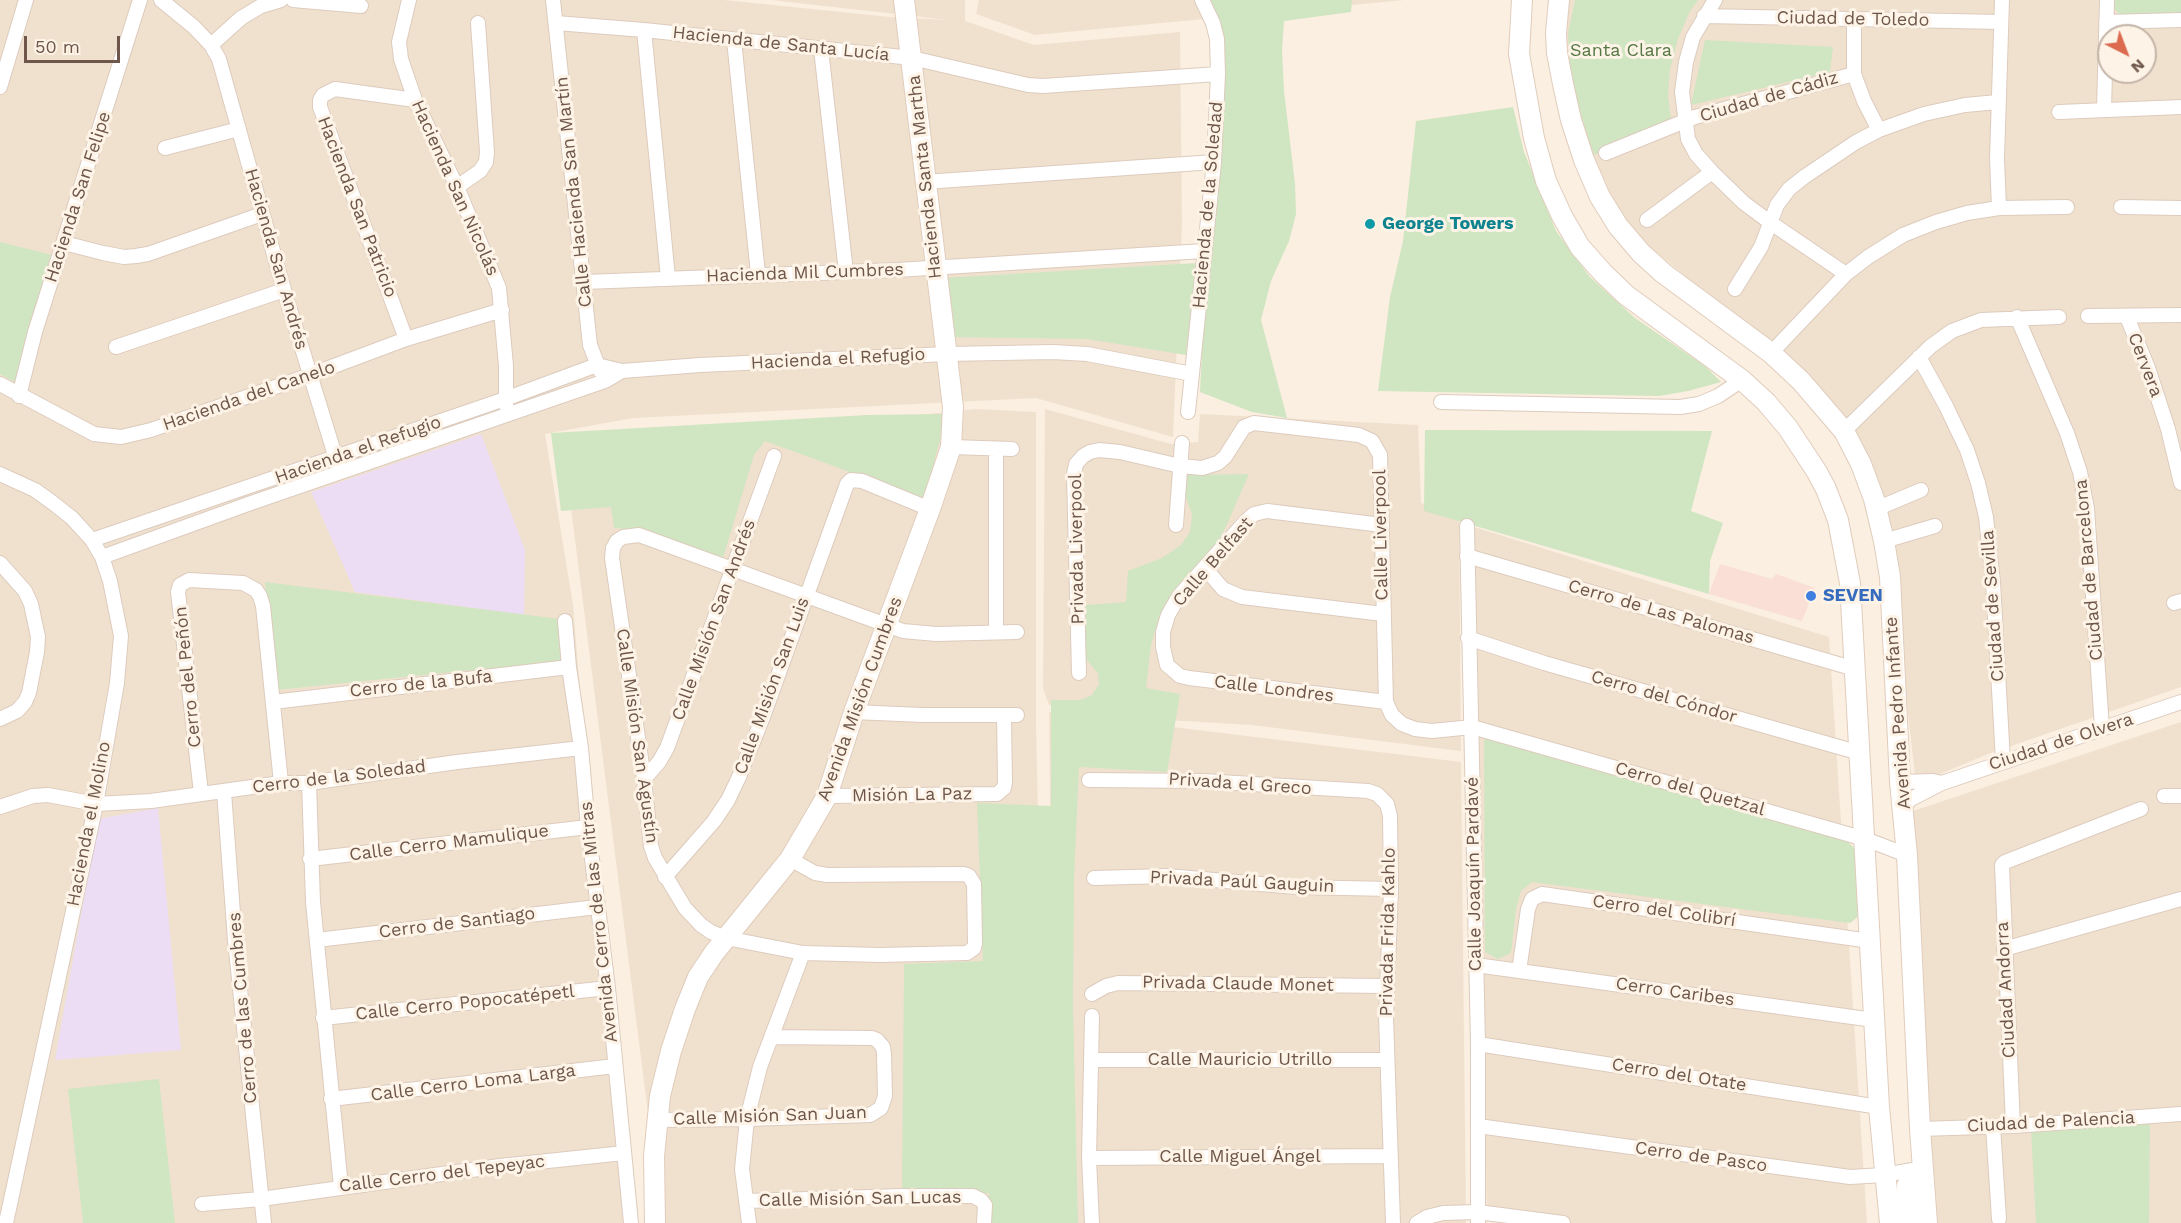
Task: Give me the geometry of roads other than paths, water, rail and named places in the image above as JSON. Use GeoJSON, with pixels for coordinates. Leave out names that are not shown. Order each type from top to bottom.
{"type":"FeatureCollection","features":[{"type":"Feature","properties":{"kind":"main road","name":"Hacienda Santa Martha"},"geometry":{"type":"LineString","coordinates":[[904,0],[924,182],[947,354]]}},
{"type":"Feature","properties":{"kind":"main road"},"geometry":{"type":"LineString","coordinates":[[1522,0],[1520,54],[1534,138],[1546,181],[1562,216],[1581,247],[1626,295],[1742,381],[1766,402],[1788,428],[1817,472],[1834,506],[1849,577],[1874,1020],[1884,1175],[1890,1223]]}},
{"type":"Feature","properties":{"kind":"main road","name":"Avenida Pedro Infante"},"geometry":{"type":"LineString","coordinates":[[1559,0],[1557,53],[1571,120],[1584,160],[1600,197],[1618,226],[1648,260],[1663,273],[1771,353],[1801,381],[1844,431],[1861,464],[1876,509],[1890,577],[1927,1223]]}},
{"type":"Feature","properties":{"kind":"main road","name":"Avenida Misión Cumbres"},"geometry":{"type":"LineString","coordinates":[[655,1223],[654,1156],[660,1096],[671,1051],[685,1009],[698,978],[726,938],[790,859],[827,796],[854,712],[951,447],[952,407],[947,354]]}},
{"type":"Feature","properties":{"kind":"main road"},"geometry":{"type":"LineString","coordinates":[[1907,1223],[1907,1186],[1924,1175]]}},
{"type":"Feature","properties":{"kind":"street"},"geometry":{"type":"LineString","coordinates":[[0,87],[26,0]]}},
{"type":"Feature","properties":{"kind":"street","name":"Hacienda San Felipe"},"geometry":{"type":"LineString","coordinates":[[19,396],[35,332],[140,0]]}},
{"type":"Feature","properties":{"kind":"street"},"geometry":{"type":"LineString","coordinates":[[161,0],[194,27],[211,45],[241,18],[261,6],[281,0]]}},
{"type":"Feature","properties":{"kind":"street"},"geometry":{"type":"LineString","coordinates":[[293,0],[361,6]]}},
{"type":"Feature","properties":{"kind":"street","name":"Hacienda San Nicolás"},"geometry":{"type":"LineString","coordinates":[[409,0],[399,50],[415,100],[456,187],[499,288],[506,366],[507,415]]}},
{"type":"Feature","properties":{"kind":"street","name":"Calle Hacienda San Martín"},"geometry":{"type":"LineString","coordinates":[[553,0],[591,345],[605,381]]}},
{"type":"Feature","properties":{"kind":"street","name":"Hacienda de la Soledad"},"geometry":{"type":"LineString","coordinates":[[1188,412],[1214,162],[1218,74],[1217,39],[1213,23],[1202,0]]}},
{"type":"Feature","properties":{"kind":"street"},"geometry":{"type":"LineString","coordinates":[[1715,0],[1693,37],[1686,62],[1682,92],[1688,139],[1712,172],[1744,203],[1846,274]]}},
{"type":"Feature","properties":{"kind":"street"},"geometry":{"type":"LineString","coordinates":[[1999,208],[1998,102],[2002,0]]}},
{"type":"Feature","properties":{"kind":"street"},"geometry":{"type":"LineString","coordinates":[[2104,109],[2107,0]]}},
{"type":"Feature","properties":{"kind":"street","name":"Ciudad de Toledo"},"geometry":{"type":"LineString","coordinates":[[1704,16],[2001,22]]}},
{"type":"Feature","properties":{"kind":"street","name":"Ciudad de Cádiz"},"geometry":{"type":"LineString","coordinates":[[1854,18],[1854,74],[1864,101],[1879,130]]}},
{"type":"Feature","properties":{"kind":"street"},"geometry":{"type":"LineString","coordinates":[[2106,22],[2181,20]]}},
{"type":"Feature","properties":{"kind":"street"},"geometry":{"type":"LineString","coordinates":[[456,187],[480,171],[486,162],[488,152],[478,23]]}},
{"type":"Feature","properties":{"kind":"street","name":"Hacienda de Santa Lucía"},"geometry":{"type":"LineString","coordinates":[[556,23],[912,58],[1011,82],[1043,86],[1218,74]]}},
{"type":"Feature","properties":{"kind":"street"},"geometry":{"type":"LineString","coordinates":[[644,30],[668,278]]}},
{"type":"Feature","properties":{"kind":"street"},"geometry":{"type":"LineString","coordinates":[[734,40],[758,274]]}},
{"type":"Feature","properties":{"kind":"street","name":"Hacienda San Andrés"},"geometry":{"type":"LineString","coordinates":[[211,45],[219,59],[284,290],[340,472]]}},
{"type":"Feature","properties":{"kind":"street"},"geometry":{"type":"LineString","coordinates":[[820,49],[846,272]]}},
{"type":"Feature","properties":{"kind":"street","name":"Ciudad de Cádiz"},"geometry":{"type":"LineString","coordinates":[[1606,153],[1695,117],[1854,74]]}},
{"type":"Feature","properties":{"kind":"street","name":"Hacienda San Patricio"},"geometry":{"type":"LineString","coordinates":[[406,339],[320,107],[320,100],[323,95],[335,89],[415,100]]}},
{"type":"Feature","properties":{"kind":"street"},"geometry":{"type":"LineString","coordinates":[[1735,289],[1761,247],[1776,205],[1789,189],[1856,142],[1879,130],[1924,114],[1965,105],[1998,102]]}},
{"type":"Feature","properties":{"kind":"street"},"geometry":{"type":"LineString","coordinates":[[2059,112],[2181,107]]}},
{"type":"Feature","properties":{"kind":"street"},"geometry":{"type":"LineString","coordinates":[[165,148],[239,129]]}},
{"type":"Feature","properties":{"kind":"street"},"geometry":{"type":"LineString","coordinates":[[924,182],[1214,162]]}},
{"type":"Feature","properties":{"kind":"street"},"geometry":{"type":"LineString","coordinates":[[1647,220],[1712,172]]}},
{"type":"Feature","properties":{"kind":"street"},"geometry":{"type":"LineString","coordinates":[[1771,353],[1846,274],[1868,257],[1904,236],[1956,216],[1999,208],[2067,207]]}},
{"type":"Feature","properties":{"kind":"street"},"geometry":{"type":"LineString","coordinates":[[2121,207],[2181,208]]}},
{"type":"Feature","properties":{"kind":"street"},"geometry":{"type":"LineString","coordinates":[[64,243],[103,254],[136,256],[158,251],[262,214]]}},
{"type":"Feature","properties":{"kind":"street","name":"Hacienda Mil Cumbres"},"geometry":{"type":"LineString","coordinates":[[585,282],[935,268],[1204,251]]}},
{"type":"Feature","properties":{"kind":"street"},"geometry":{"type":"LineString","coordinates":[[116,347],[284,290]]}},
{"type":"Feature","properties":{"kind":"street","name":"Hacienda del Canelo"},"geometry":{"type":"LineString","coordinates":[[0,384],[94,434],[122,437],[151,430],[406,339],[502,310]]}},
{"type":"Feature","properties":{"kind":"street"},"geometry":{"type":"LineString","coordinates":[[2088,316],[2181,315]]}},
{"type":"Feature","properties":{"kind":"street","name":"Ciudad de Barcelona"},"geometry":{"type":"LineString","coordinates":[[2017,317],[2067,433],[2080,472],[2087,509],[2102,728]]}},
{"type":"Feature","properties":{"kind":"street"},"geometry":{"type":"LineString","coordinates":[[1844,431],[1919,357],[1944,336],[1981,320],[2059,317]]}},
{"type":"Feature","properties":{"kind":"street","name":"Cervera"},"geometry":{"type":"LineString","coordinates":[[2127,317],[2148,368],[2168,429],[2181,483]]}},
{"type":"Feature","properties":{"kind":"street","name":"Hacienda el Refugio"},"geometry":{"type":"LineString","coordinates":[[92,540],[335,458],[597,365],[622,371],[700,365],[947,354],[1053,352],[1087,354],[1192,374]]}},
{"type":"Feature","properties":{"kind":"street","name":"Ciudad de Sevilla"},"geometry":{"type":"LineString","coordinates":[[1919,357],[1946,405],[1966,450],[1978,483],[1986,517],[1993,571],[2003,761]]}},
{"type":"Feature","properties":{"kind":"street","name":"Hacienda el Refugio"},"geometry":{"type":"LineString","coordinates":[[102,558],[340,472],[605,381],[622,371]]}},
{"type":"Feature","properties":{"kind":"street"},"geometry":{"type":"LineString","coordinates":[[1441,402],[1680,407],[1699,404],[1718,396],[1742,381]]}},
{"type":"Feature","properties":{"kind":"street","name":"Calle Liverpool"},"geometry":{"type":"LineString","coordinates":[[1180,465],[1202,468],[1218,463],[1225,457],[1244,428],[1254,423],[1359,435],[1372,441],[1380,455],[1386,702]]}},
{"type":"Feature","properties":{"kind":"street"},"geometry":{"type":"LineString","coordinates":[[1176,525],[1182,443]]}},
{"type":"Feature","properties":{"kind":"street"},"geometry":{"type":"LineString","coordinates":[[951,447],[1012,449]]}},
{"type":"Feature","properties":{"kind":"street"},"geometry":{"type":"LineString","coordinates":[[996,449],[996,632]]}},
{"type":"Feature","properties":{"kind":"street","name":"Privada Liverpool"},"geometry":{"type":"LineString","coordinates":[[1079,673],[1074,474],[1076,464],[1083,456],[1099,450],[1120,452],[1180,465]]}},
{"type":"Feature","properties":{"kind":"street","name":"Calle Misión San Andrés"},"geometry":{"type":"LineString","coordinates":[[644,779],[659,762],[667,748],[774,456]]}},
{"type":"Feature","properties":{"kind":"street","name":"Hacienda el Molino"},"geometry":{"type":"LineString","coordinates":[[0,474],[35,490],[72,518],[92,540],[102,558],[110,581],[121,636],[117,683],[96,804],[6,1223]]}},
{"type":"Feature","properties":{"kind":"street","name":"Calle Misión San Luis"},"geometry":{"type":"LineString","coordinates":[[665,877],[692,848],[728,800],[763,717],[843,489],[850,480],[861,481],[930,509]]}},
{"type":"Feature","properties":{"kind":"street"},"geometry":{"type":"LineString","coordinates":[[1876,509],[1921,490]]}},
{"type":"Feature","properties":{"kind":"street","name":"Calle Belfast"},"geometry":{"type":"LineString","coordinates":[[1167,665],[1164,657],[1163,632],[1168,615],[1179,596],[1245,521],[1261,512],[1382,525]]}},
{"type":"Feature","properties":{"kind":"street","name":"Calle Joaquín Pardavé"},"geometry":{"type":"LineString","coordinates":[[1467,525],[1478,1044],[1478,1217]]}},
{"type":"Feature","properties":{"kind":"street"},"geometry":{"type":"LineString","coordinates":[[1884,542],[1935,526]]}},
{"type":"Feature","properties":{"kind":"street","name":"Calle Misión San Agustín"},"geometry":{"type":"LineString","coordinates":[[732,570],[639,535],[623,537],[613,548],[612,558],[644,779],[651,846],[665,877],[685,908],[701,925],[726,938],[802,953],[880,955],[967,953],[971,951],[975,943],[974,885],[969,876],[964,874],[827,875],[815,873],[790,859]]}},
{"type":"Feature","properties":{"kind":"street","name":"Cerro de Las Palomas"},"geometry":{"type":"LineString","coordinates":[[1467,556],[1855,669]]}},
{"type":"Feature","properties":{"kind":"street"},"geometry":{"type":"LineString","coordinates":[[0,563],[25,591],[32,604],[38,638],[29,693],[25,702],[17,711],[0,719]]}},
{"type":"Feature","properties":{"kind":"street"},"geometry":{"type":"LineString","coordinates":[[1205,568],[1223,588],[1242,597],[1383,614]]}},
{"type":"Feature","properties":{"kind":"street"},"geometry":{"type":"LineString","coordinates":[[732,570],[886,627],[918,633],[1017,632]]}},
{"type":"Feature","properties":{"kind":"street","name":"Cerro del Peñón"},"geometry":{"type":"LineString","coordinates":[[201,793],[178,592],[180,585],[189,580],[243,583],[256,590],[263,606],[282,783]]}},
{"type":"Feature","properties":{"kind":"street","name":"Avenida Cerro de las Mitras"},"geometry":{"type":"LineString","coordinates":[[565,621],[569,667],[582,748],[588,826],[608,988],[631,1223]]}},
{"type":"Feature","properties":{"kind":"street","name":"Cerro del Cóndor"},"geometry":{"type":"LineString","coordinates":[[1468,638],[1544,663],[1860,753]]}},
{"type":"Feature","properties":{"kind":"street","name":"Calle Londres"},"geometry":{"type":"LineString","coordinates":[[1167,665],[1180,676],[1189,678],[1386,702]]}},
{"type":"Feature","properties":{"kind":"street","name":"Cerro de la Bufa"},"geometry":{"type":"LineString","coordinates":[[273,702],[569,667]]}},
{"type":"Feature","properties":{"kind":"street"},"geometry":{"type":"LineString","coordinates":[[1386,702],[1392,715],[1402,724],[1416,729],[1432,731],[1472,727]]}},
{"type":"Feature","properties":{"kind":"street","name":"Ciudad de Olvera"},"geometry":{"type":"LineString","coordinates":[[1904,807],[1911,799],[1942,783],[2181,702]]}},
{"type":"Feature","properties":{"kind":"street","name":"Misión La Paz"},"geometry":{"type":"LineString","coordinates":[[827,796],[997,794],[1004,788],[1011,716],[854,712]]}},
{"type":"Feature","properties":{"kind":"street","name":"Cerro del Quetzal"},"geometry":{"type":"LineString","coordinates":[[1472,727],[1865,839],[1907,855]]}},
{"type":"Feature","properties":{"kind":"street","name":"Cerro de la Soledad"},"geometry":{"type":"LineString","coordinates":[[0,807],[33,796],[48,795],[96,804],[151,801],[282,783],[309,783],[457,762],[582,748]]}},
{"type":"Feature","properties":{"kind":"street","name":"Privada el Greco"},"geometry":{"type":"LineString","coordinates":[[1089,780],[1192,780],[1368,791],[1377,794],[1387,804]]}},
{"type":"Feature","properties":{"kind":"street","name":"Ciudad de Olvera"},"geometry":{"type":"LineString","coordinates":[[1900,782],[1942,783]]}},
{"type":"Feature","properties":{"kind":"street"},"geometry":{"type":"LineString","coordinates":[[309,783],[310,859],[341,1187]]}},
{"type":"Feature","properties":{"kind":"street","name":"Cerro de las Cumbres"},"geometry":{"type":"LineString","coordinates":[[224,792],[235,940],[264,1223]]}},
{"type":"Feature","properties":{"kind":"street"},"geometry":{"type":"LineString","coordinates":[[2164,796],[2181,796]]}},
{"type":"Feature","properties":{"kind":"street","name":"Privada Frida Kahlo"},"geometry":{"type":"LineString","coordinates":[[1387,804],[1390,816],[1387,1060],[1393,1223]]}},
{"type":"Feature","properties":{"kind":"street","name":"Ciudad Andorra"},"geometry":{"type":"LineString","coordinates":[[2013,1126],[2001,869],[2005,862],[2141,808]]}},
{"type":"Feature","properties":{"kind":"street","name":"Calle Cerro Mamulique"},"geometry":{"type":"LineString","coordinates":[[310,859],[588,826]]}},
{"type":"Feature","properties":{"kind":"street","name":"Privada Paúl Gauguin"},"geometry":{"type":"LineString","coordinates":[[1094,878],[1167,876],[1296,887],[1390,889]]}},
{"type":"Feature","properties":{"kind":"street","name":"Cerro del Colibrí"},"geometry":{"type":"LineString","coordinates":[[1519,971],[1528,909],[1532,899],[1542,894],[1870,941]]}},
{"type":"Feature","properties":{"kind":"street"},"geometry":{"type":"LineString","coordinates":[[2004,949],[2181,899]]}},
{"type":"Feature","properties":{"kind":"street","name":"Cerro de Santiago"},"geometry":{"type":"LineString","coordinates":[[317,940],[597,907]]}},
{"type":"Feature","properties":{"kind":"street"},"geometry":{"type":"LineString","coordinates":[[749,1223],[742,1169],[747,1119],[760,1067],[802,953]]}},
{"type":"Feature","properties":{"kind":"street","name":"Cerro Caribes"},"geometry":{"type":"LineString","coordinates":[[1476,965],[1874,1020]]}},
{"type":"Feature","properties":{"kind":"street","name":"Privada Claude Monet"},"geometry":{"type":"LineString","coordinates":[[1092,994],[1106,986],[1118,983],[1387,986]]}},
{"type":"Feature","properties":{"kind":"street","name":"Calle Cerro Popocatépetl"},"geometry":{"type":"LineString","coordinates":[[324,1018],[608,988]]}},
{"type":"Feature","properties":{"kind":"street"},"geometry":{"type":"LineString","coordinates":[[1092,1016],[1089,1158],[1092,1223]]}},
{"type":"Feature","properties":{"kind":"street","name":"Calle Misión San Juan"},"geometry":{"type":"LineString","coordinates":[[657,1120],[870,1115],[881,1108],[884,1102],[885,1085],[884,1054],[881,1043],[872,1038],[771,1037]]}},
{"type":"Feature","properties":{"kind":"street","name":"Cerro del Otate"},"geometry":{"type":"LineString","coordinates":[[1478,1044],[1880,1107]]}},
{"type":"Feature","properties":{"kind":"street","name":"Calle Mauricio Utrillo"},"geometry":{"type":"LineString","coordinates":[[1092,1060],[1387,1060]]}},
{"type":"Feature","properties":{"kind":"street","name":"Calle Cerro Loma Larga"},"geometry":{"type":"LineString","coordinates":[[331,1099],[615,1066]]}},
{"type":"Feature","properties":{"kind":"street","name":"Ciudad de Palencia"},"geometry":{"type":"LineString","coordinates":[[1920,1129],[2013,1126],[2181,1114]]}},
{"type":"Feature","properties":{"kind":"street","name":"Cerro de Pasco"},"geometry":{"type":"LineString","coordinates":[[1478,1126],[1850,1177],[1924,1175]]}},
{"type":"Feature","properties":{"kind":"street"},"geometry":{"type":"LineString","coordinates":[[1993,1126],[1999,1219]]}},
{"type":"Feature","properties":{"kind":"street","name":"Calle Cerro del Tepeyac"},"geometry":{"type":"LineString","coordinates":[[202,1204],[500,1166],[624,1153]]}},
{"type":"Feature","properties":{"kind":"street","name":"Calle Miguel Ángel"},"geometry":{"type":"LineString","coordinates":[[1089,1158],[1391,1156]]}},
{"type":"Feature","properties":{"kind":"street","name":"Calle Misión San Lucas"},"geometry":{"type":"LineString","coordinates":[[747,1201],[973,1196],[985,1205],[984,1223]]}},
{"type":"Feature","properties":{"kind":"street"},"geometry":{"type":"LineString","coordinates":[[1417,1223],[1427,1217],[1443,1213],[1563,1223]]}},
{"type":"Feature","properties":{"kind":"place","name":"George Towers"},"geometry":{"type":"Point","coordinates":[1370,224]}},
{"type":"Feature","properties":{"kind":"place","name":"SEVEN"},"geometry":{"type":"Point","coordinates":[1811,596]}},
{"type":"Feature","properties":{"kind":"park label","name":"Santa Clara"},"geometry":{"type":"Point","coordinates":[1621,51]}}]}
